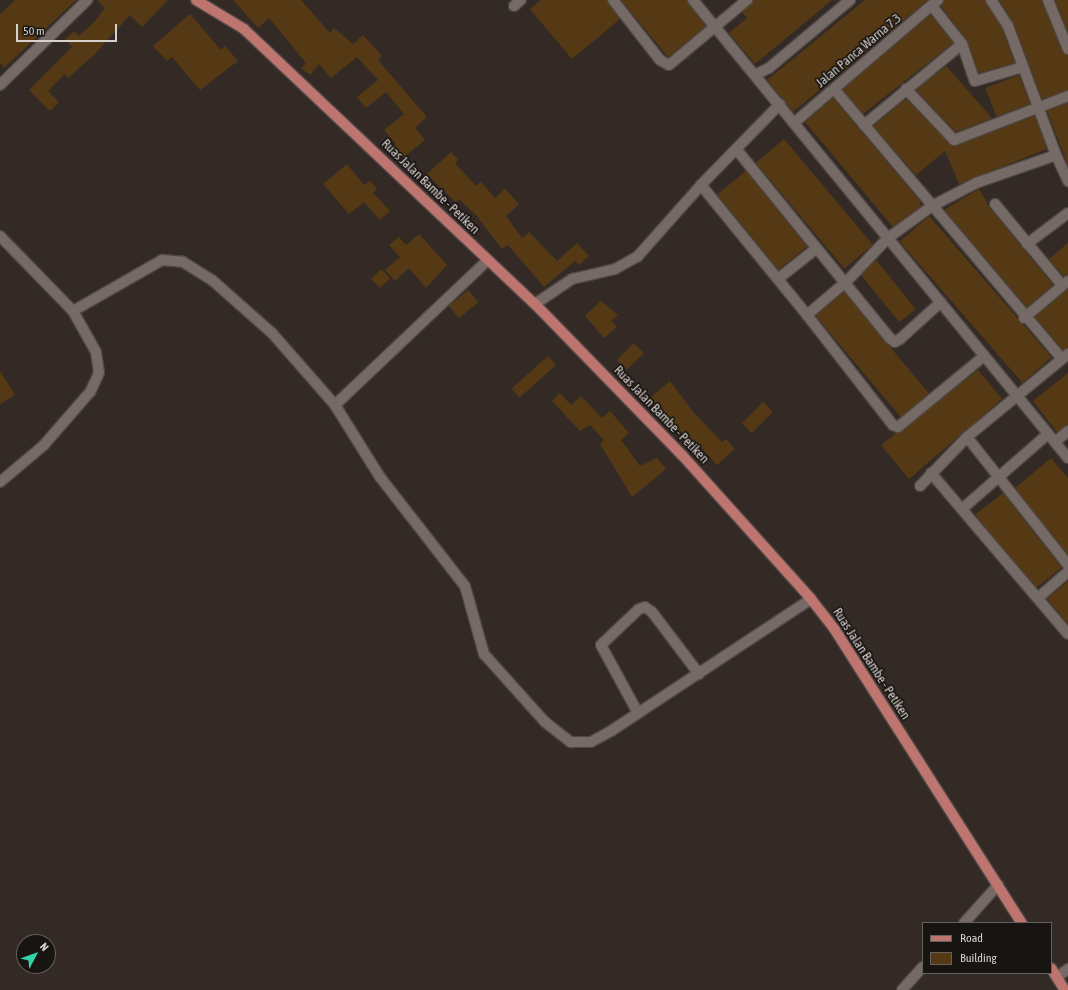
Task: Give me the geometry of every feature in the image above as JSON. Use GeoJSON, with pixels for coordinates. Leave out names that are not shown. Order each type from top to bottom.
{"type":"FeatureCollection","features":[{"type":"Feature","properties":{"kind":"main road","name":"Ruas Jalan Bambe - Petiken"},"geometry":{"type":"LineString","coordinates":[[196,0],[244,29],[535,304],[682,455],[811,599],[835,630],[1021,922]]}},
{"type":"Feature","properties":{"kind":"main road"},"geometry":{"type":"LineString","coordinates":[[1052,970],[1065,990]]}},
{"type":"Feature","properties":{"kind":"street"},"geometry":{"type":"LineString","coordinates":[[0,85],[87,0]]}},
{"type":"Feature","properties":{"kind":"street"},"geometry":{"type":"LineString","coordinates":[[613,0],[660,60],[669,65],[747,0]]}},
{"type":"Feature","properties":{"kind":"street"},"geometry":{"type":"LineString","coordinates":[[693,0],[757,74],[888,238],[1068,458]]}},
{"type":"Feature","properties":{"kind":"street"},"geometry":{"type":"LineString","coordinates":[[757,74],[769,68],[850,0]]}},
{"type":"Feature","properties":{"kind":"street"},"geometry":{"type":"LineString","coordinates":[[991,0],[1008,26],[1056,155],[1068,181]]}},
{"type":"Feature","properties":{"kind":"street"},"geometry":{"type":"LineString","coordinates":[[1048,0],[1068,49]]}},
{"type":"Feature","properties":{"kind":"street"},"geometry":{"type":"LineString","coordinates":[[935,3],[962,44],[975,81],[1024,67]]}},
{"type":"Feature","properties":{"kind":"street","name":"Jalan Panca Warna 7.3"},"geometry":{"type":"LineString","coordinates":[[795,122],[935,3]]}},
{"type":"Feature","properties":{"kind":"street"},"geometry":{"type":"LineString","coordinates":[[864,125],[962,44]]}},
{"type":"Feature","properties":{"kind":"street"},"geometry":{"type":"LineString","coordinates":[[834,89],[1024,318],[1065,357],[1016,395],[967,437],[920,486]]}},
{"type":"Feature","properties":{"kind":"street"},"geometry":{"type":"LineString","coordinates":[[906,89],[954,140],[1068,96]]}},
{"type":"Feature","properties":{"kind":"street"},"geometry":{"type":"LineString","coordinates":[[535,304],[572,280],[615,269],[638,256],[701,185],[737,150],[780,104]]}},
{"type":"Feature","properties":{"kind":"street"},"geometry":{"type":"LineString","coordinates":[[737,150],[817,248],[847,281],[895,342],[941,302]]}},
{"type":"Feature","properties":{"kind":"street"},"geometry":{"type":"LineString","coordinates":[[807,315],[847,281],[888,238],[932,206],[976,183],[1056,155]]}},
{"type":"Feature","properties":{"kind":"street"},"geometry":{"type":"LineString","coordinates":[[701,185],[779,278],[893,425],[898,427],[984,356]]}},
{"type":"Feature","properties":{"kind":"street"},"geometry":{"type":"LineString","coordinates":[[995,204],[1027,244],[1065,283],[1024,318]]}},
{"type":"Feature","properties":{"kind":"street"},"geometry":{"type":"LineString","coordinates":[[1027,244],[1068,212]]}},
{"type":"Feature","properties":{"kind":"street"},"geometry":{"type":"LineString","coordinates":[[0,236],[73,311],[96,352],[97,380],[44,445],[0,482]]}},
{"type":"Feature","properties":{"kind":"street"},"geometry":{"type":"LineString","coordinates":[[779,278],[817,248]]}},
{"type":"Feature","properties":{"kind":"street"},"geometry":{"type":"LineString","coordinates":[[73,311],[162,260],[183,262],[212,280],[272,333],[335,405],[380,477],[465,586],[484,654],[545,722],[571,742],[591,742],[699,674],[811,599]]}},
{"type":"Feature","properties":{"kind":"street"},"geometry":{"type":"LineString","coordinates":[[335,405],[488,260]]}},
{"type":"Feature","properties":{"kind":"street"},"geometry":{"type":"LineString","coordinates":[[1055,442],[1068,431]]}},
{"type":"Feature","properties":{"kind":"street"},"geometry":{"type":"LineString","coordinates":[[962,510],[999,480],[1048,434]]}},
{"type":"Feature","properties":{"kind":"street"},"geometry":{"type":"LineString","coordinates":[[967,437],[999,480],[1068,565]]}},
{"type":"Feature","properties":{"kind":"street"},"geometry":{"type":"LineString","coordinates":[[931,473],[1039,597],[1068,634]]}},
{"type":"Feature","properties":{"kind":"street"},"geometry":{"type":"LineString","coordinates":[[1039,597],[1068,572]]}},
{"type":"Feature","properties":{"kind":"street"},"geometry":{"type":"LineString","coordinates":[[638,713],[601,645],[639,609],[645,607],[652,612],[699,674]]}},
{"type":"Feature","properties":{"kind":"street"},"geometry":{"type":"LineString","coordinates":[[965,922],[998,885]]}},
{"type":"Feature","properties":{"kind":"street"},"geometry":{"type":"LineString","coordinates":[[902,990],[922,968]]}},
{"type":"Feature","properties":{"kind":"street"},"geometry":{"type":"LineString","coordinates":[[1057,977],[1068,970]]}},
{"type":"Feature","properties":{"kind":"building"},"geometry":{"type":"Polygon","coordinates":[[[15,0],[76,0],[4,68],[0,63],[0,14],[15,0]]]}},
{"type":"Feature","properties":{"kind":"building"},"geometry":{"type":"Polygon","coordinates":[[[97,0],[168,0],[142,27],[130,15],[95,54],[68,78],[65,74],[48,91],[59,102],[50,111],[29,90],[72,47],[65,39],[74,31],[79,36],[95,21],[105,8],[97,0]]]}},
{"type":"Feature","properties":{"kind":"building"},"geometry":{"type":"Polygon","coordinates":[[[233,0],[301,0],[330,33],[334,28],[353,44],[363,35],[382,56],[378,60],[427,117],[415,128],[425,140],[403,158],[394,146],[396,144],[384,130],[404,114],[386,92],[366,108],[357,97],[378,80],[357,57],[331,78],[319,64],[310,75],[301,68],[306,63],[269,18],[258,28],[233,0]]]}},
{"type":"Feature","properties":{"kind":"building"},"geometry":{"type":"Polygon","coordinates":[[[541,0],[607,0],[620,19],[572,59],[530,9],[541,0]]]}},
{"type":"Feature","properties":{"kind":"building"},"geometry":{"type":"Polygon","coordinates":[[[621,0],[687,0],[706,26],[668,57],[621,0]]]}},
{"type":"Feature","properties":{"kind":"building"},"geometry":{"type":"Polygon","coordinates":[[[753,0],[832,0],[755,64],[729,33],[747,18],[742,12],[753,0]]]}},
{"type":"Feature","properties":{"kind":"building"},"geometry":{"type":"Polygon","coordinates":[[[865,0],[928,0],[793,112],[767,80],[865,0]]]}},
{"type":"Feature","properties":{"kind":"building"},"geometry":{"type":"Polygon","coordinates":[[[944,0],[985,0],[1002,29],[1015,63],[979,73],[967,40],[941,6],[944,0]]]}},
{"type":"Feature","properties":{"kind":"building"},"geometry":{"type":"Polygon","coordinates":[[[999,0],[1042,0],[1062,51],[1068,55],[1068,90],[1042,99],[1014,24],[999,0]]]}},
{"type":"Feature","properties":{"kind":"building"},"geometry":{"type":"Polygon","coordinates":[[[1055,0],[1068,0],[1068,32],[1055,0]]]}},
{"type":"Feature","properties":{"kind":"building"},"geometry":{"type":"Polygon","coordinates":[[[190,14],[221,50],[225,46],[238,61],[200,90],[172,57],[167,61],[153,46],[190,14]]]}},
{"type":"Feature","properties":{"kind":"building"},"geometry":{"type":"Polygon","coordinates":[[[931,15],[953,43],[862,115],[840,86],[931,15]]]}},
{"type":"Feature","properties":{"kind":"building"},"geometry":{"type":"Polygon","coordinates":[[[946,66],[992,118],[956,132],[916,90],[946,66]]]}},
{"type":"Feature","properties":{"kind":"building"},"geometry":{"type":"Polygon","coordinates":[[[1019,75],[1030,104],[997,117],[985,88],[1019,75]]]}},
{"type":"Feature","properties":{"kind":"building"},"geometry":{"type":"Polygon","coordinates":[[[833,98],[920,201],[921,206],[893,227],[805,122],[833,98]]]}},
{"type":"Feature","properties":{"kind":"building"},"geometry":{"type":"Polygon","coordinates":[[[906,99],[952,146],[1035,116],[1047,149],[959,184],[945,151],[916,175],[873,126],[906,99]]]}},
{"type":"Feature","properties":{"kind":"building"},"geometry":{"type":"Polygon","coordinates":[[[1068,103],[1068,165],[1047,111],[1068,103]]]}},
{"type":"Feature","properties":{"kind":"building"},"geometry":{"type":"Polygon","coordinates":[[[784,139],[873,245],[844,268],[756,163],[784,139]]]}},
{"type":"Feature","properties":{"kind":"building"},"geometry":{"type":"Polygon","coordinates":[[[451,152],[458,160],[455,163],[476,186],[481,182],[495,198],[505,189],[519,204],[506,216],[522,238],[529,232],[557,261],[577,243],[589,256],[579,265],[575,261],[544,287],[508,245],[502,249],[476,215],[459,199],[456,203],[427,174],[451,152]]]}},
{"type":"Feature","properties":{"kind":"building"},"geometry":{"type":"Polygon","coordinates":[[[347,164],[364,185],[370,181],[377,189],[373,193],[390,211],[380,220],[364,202],[349,214],[323,184],[347,164]]]}},
{"type":"Feature","properties":{"kind":"building"},"geometry":{"type":"Polygon","coordinates":[[[746,171],[807,246],[778,270],[717,194],[746,171]]]}},
{"type":"Feature","properties":{"kind":"building"},"geometry":{"type":"Polygon","coordinates":[[[979,189],[990,208],[1053,285],[1027,307],[944,210],[979,189]]]}},
{"type":"Feature","properties":{"kind":"building"},"geometry":{"type":"Polygon","coordinates":[[[929,216],[1052,357],[1022,383],[900,242],[929,216]]]}},
{"type":"Feature","properties":{"kind":"building"},"geometry":{"type":"Polygon","coordinates":[[[419,234],[447,265],[426,288],[409,268],[395,281],[385,270],[400,257],[389,245],[399,237],[406,245],[419,234]]]}},
{"type":"Feature","properties":{"kind":"building"},"geometry":{"type":"Polygon","coordinates":[[[1068,243],[1068,275],[1063,276],[1049,259],[1068,243]]]}},
{"type":"Feature","properties":{"kind":"building"},"geometry":{"type":"Polygon","coordinates":[[[876,260],[916,309],[899,322],[860,273],[876,260]]]}},
{"type":"Feature","properties":{"kind":"building"},"geometry":{"type":"Polygon","coordinates":[[[381,269],[390,278],[380,288],[371,279],[381,269]]]}},
{"type":"Feature","properties":{"kind":"building"},"geometry":{"type":"Polygon","coordinates":[[[1068,289],[1068,348],[1063,350],[1035,317],[1068,289]]]}},
{"type":"Feature","properties":{"kind":"building"},"geometry":{"type":"Polygon","coordinates":[[[468,290],[478,302],[459,318],[449,306],[468,290]]]}},
{"type":"Feature","properties":{"kind":"building"},"geometry":{"type":"Polygon","coordinates":[[[844,292],[929,394],[901,418],[816,316],[844,292]]]}},
{"type":"Feature","properties":{"kind":"building"},"geometry":{"type":"Polygon","coordinates":[[[601,301],[618,315],[611,321],[617,327],[604,338],[585,316],[601,301]]]}},
{"type":"Feature","properties":{"kind":"building"},"geometry":{"type":"Polygon","coordinates":[[[634,343],[644,353],[627,370],[617,360],[634,343]]]}},
{"type":"Feature","properties":{"kind":"building"},"geometry":{"type":"Polygon","coordinates":[[[548,356],[556,365],[520,398],[512,389],[548,356]]]}},
{"type":"Feature","properties":{"kind":"building"},"geometry":{"type":"Polygon","coordinates":[[[978,370],[1002,399],[909,479],[881,445],[978,370]]]}},
{"type":"Feature","properties":{"kind":"building"},"geometry":{"type":"Polygon","coordinates":[[[0,371],[15,395],[0,404],[0,371]]]}},
{"type":"Feature","properties":{"kind":"building"},"geometry":{"type":"Polygon","coordinates":[[[1068,373],[1068,425],[1057,432],[1033,401],[1068,373]]]}},
{"type":"Feature","properties":{"kind":"building"},"geometry":{"type":"Polygon","coordinates":[[[670,381],[694,413],[722,442],[726,439],[735,449],[717,465],[697,443],[694,447],[650,398],[670,381]]]}},
{"type":"Feature","properties":{"kind":"building"},"geometry":{"type":"Polygon","coordinates":[[[560,393],[571,405],[581,396],[602,418],[610,411],[629,433],[621,440],[640,466],[657,458],[666,469],[632,497],[600,444],[604,440],[590,425],[580,431],[552,401],[560,393]]]}},
{"type":"Feature","properties":{"kind":"building"},"geometry":{"type":"Polygon","coordinates":[[[763,402],[773,412],[752,433],[742,423],[763,402]]]}},
{"type":"Feature","properties":{"kind":"building"},"geometry":{"type":"Polygon","coordinates":[[[1051,458],[1068,478],[1068,555],[1015,488],[1051,458]]]}},
{"type":"Feature","properties":{"kind":"building"},"geometry":{"type":"Polygon","coordinates":[[[1003,493],[1061,568],[1034,589],[975,515],[1003,493]]]}},
{"type":"Feature","properties":{"kind":"building"},"geometry":{"type":"Polygon","coordinates":[[[1068,581],[1068,624],[1047,599],[1068,581]]]}}]}
